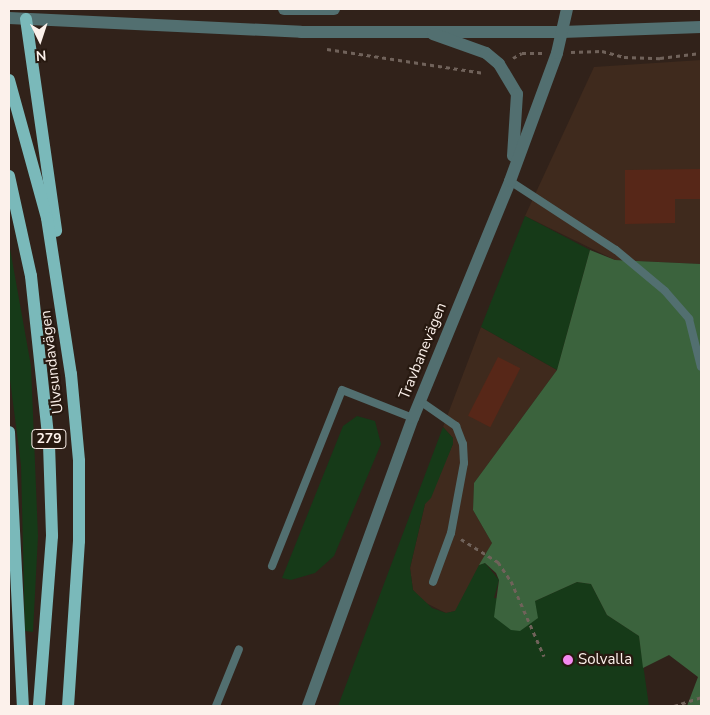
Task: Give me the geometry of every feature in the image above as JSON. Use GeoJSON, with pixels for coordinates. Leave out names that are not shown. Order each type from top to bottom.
{"type":"FeatureCollection","features":[{"type":"Feature","properties":{"kind":"main road"},"geometry":{"type":"LineString","coordinates":[[26,14],[51,176],[66,336]]}},
{"type":"Feature","properties":{"kind":"main road","name":"Ulvsundavägen"},"geometry":{"type":"LineString","coordinates":[[9,80],[46,218],[66,336],[79,461],[79,531],[68,706]]}},
{"type":"Feature","properties":{"kind":"main road","name":"Ulvsundavägen"},"geometry":{"type":"LineString","coordinates":[[9,176],[33,286],[49,444],[52,536],[40,706]]}},
{"type":"Feature","properties":{"kind":"main road"},"geometry":{"type":"LineString","coordinates":[[9,432],[23,706]]}},
{"type":"Feature","properties":{"kind":"street"},"geometry":{"type":"LineString","coordinates":[[284,9],[334,9]]}},
{"type":"Feature","properties":{"kind":"street","name":"Travbanevägen"},"geometry":{"type":"LineString","coordinates":[[308,706],[413,418],[510,181],[562,32],[567,9]]}},
{"type":"Feature","properties":{"kind":"street"},"geometry":{"type":"LineString","coordinates":[[9,18],[26,14],[301,32],[562,32],[701,27]]}},
{"type":"Feature","properties":{"kind":"street"},"geometry":{"type":"LineString","coordinates":[[426,32],[486,53],[499,64],[517,94],[518,123],[510,181]]}},
{"type":"Feature","properties":{"kind":"lane"},"geometry":{"type":"LineString","coordinates":[[510,181],[616,250],[665,291],[689,319],[701,367]]}},
{"type":"Feature","properties":{"kind":"lane"},"geometry":{"type":"LineString","coordinates":[[272,566],[342,390],[413,418]]}},
{"type":"Feature","properties":{"kind":"lane"},"geometry":{"type":"LineString","coordinates":[[420,401],[456,426],[463,444],[464,463],[451,533],[433,582]]}},
{"type":"Feature","properties":{"kind":"lane"},"geometry":{"type":"LineString","coordinates":[[216,706],[239,649]]}},
{"type":"Feature","properties":{"kind":"path"},"geometry":{"type":"LineString","coordinates":[[451,533],[498,562],[511,582],[544,656]]}},
{"type":"Feature","properties":{"kind":"path"},"geometry":{"type":"LineString","coordinates":[[674,706],[701,697]]}},
{"type":"Feature","properties":{"kind":"shaded area"},"geometry":{"type":"Polygon","coordinates":[[[701,60],[701,264],[615,260],[525,216],[594,67],[701,60]]]}},
{"type":"Feature","properties":{"kind":"shaded area"},"geometry":{"type":"Polygon","coordinates":[[[481,327],[557,370],[474,483],[473,510],[492,543],[456,611],[446,613],[422,601],[413,590],[410,568],[425,504],[453,444],[453,438],[443,427],[481,327]]]}},
{"type":"Feature","properties":{"kind":"green space"},"geometry":{"type":"Polygon","coordinates":[[[525,216],[590,250],[557,370],[481,327],[525,216]]]}},
{"type":"Feature","properties":{"kind":"green space"},"geometry":{"type":"Polygon","coordinates":[[[9,243],[31,366],[38,536],[33,632],[25,631],[21,465],[9,372],[9,243]]]}},
{"type":"Feature","properties":{"kind":"green space"},"geometry":{"type":"Polygon","coordinates":[[[590,250],[615,260],[701,264],[701,706],[687,706],[698,677],[669,655],[643,668],[639,636],[607,615],[591,584],[577,582],[535,601],[538,618],[520,631],[511,630],[494,617],[499,580],[496,573],[485,563],[479,565],[492,543],[473,510],[474,483],[557,370],[590,250]]]}},
{"type":"Feature","properties":{"kind":"green space"},"geometry":{"type":"Polygon","coordinates":[[[357,416],[375,421],[381,444],[334,556],[315,573],[291,580],[282,578],[343,426],[357,416]]]}},
{"type":"Feature","properties":{"kind":"green space"},"geometry":{"type":"Polygon","coordinates":[[[443,427],[453,438],[453,444],[431,498],[425,504],[410,568],[413,590],[432,608],[446,613],[455,611],[479,565],[485,563],[499,580],[494,598],[535,601],[577,582],[591,584],[607,615],[639,636],[649,706],[338,706],[443,427]]]}},
{"type":"Feature","properties":{"kind":"building"},"geometry":{"type":"Polygon","coordinates":[[[701,169],[701,199],[675,199],[675,223],[625,224],[625,170],[701,169]]]}},
{"type":"Feature","properties":{"kind":"building"},"geometry":{"type":"Polygon","coordinates":[[[498,357],[520,368],[490,427],[468,416],[498,357]]]}},
{"type":"Feature","properties":{"kind":"place","name":"Solvalla"},"geometry":{"type":"Point","coordinates":[568,660]}}]}
